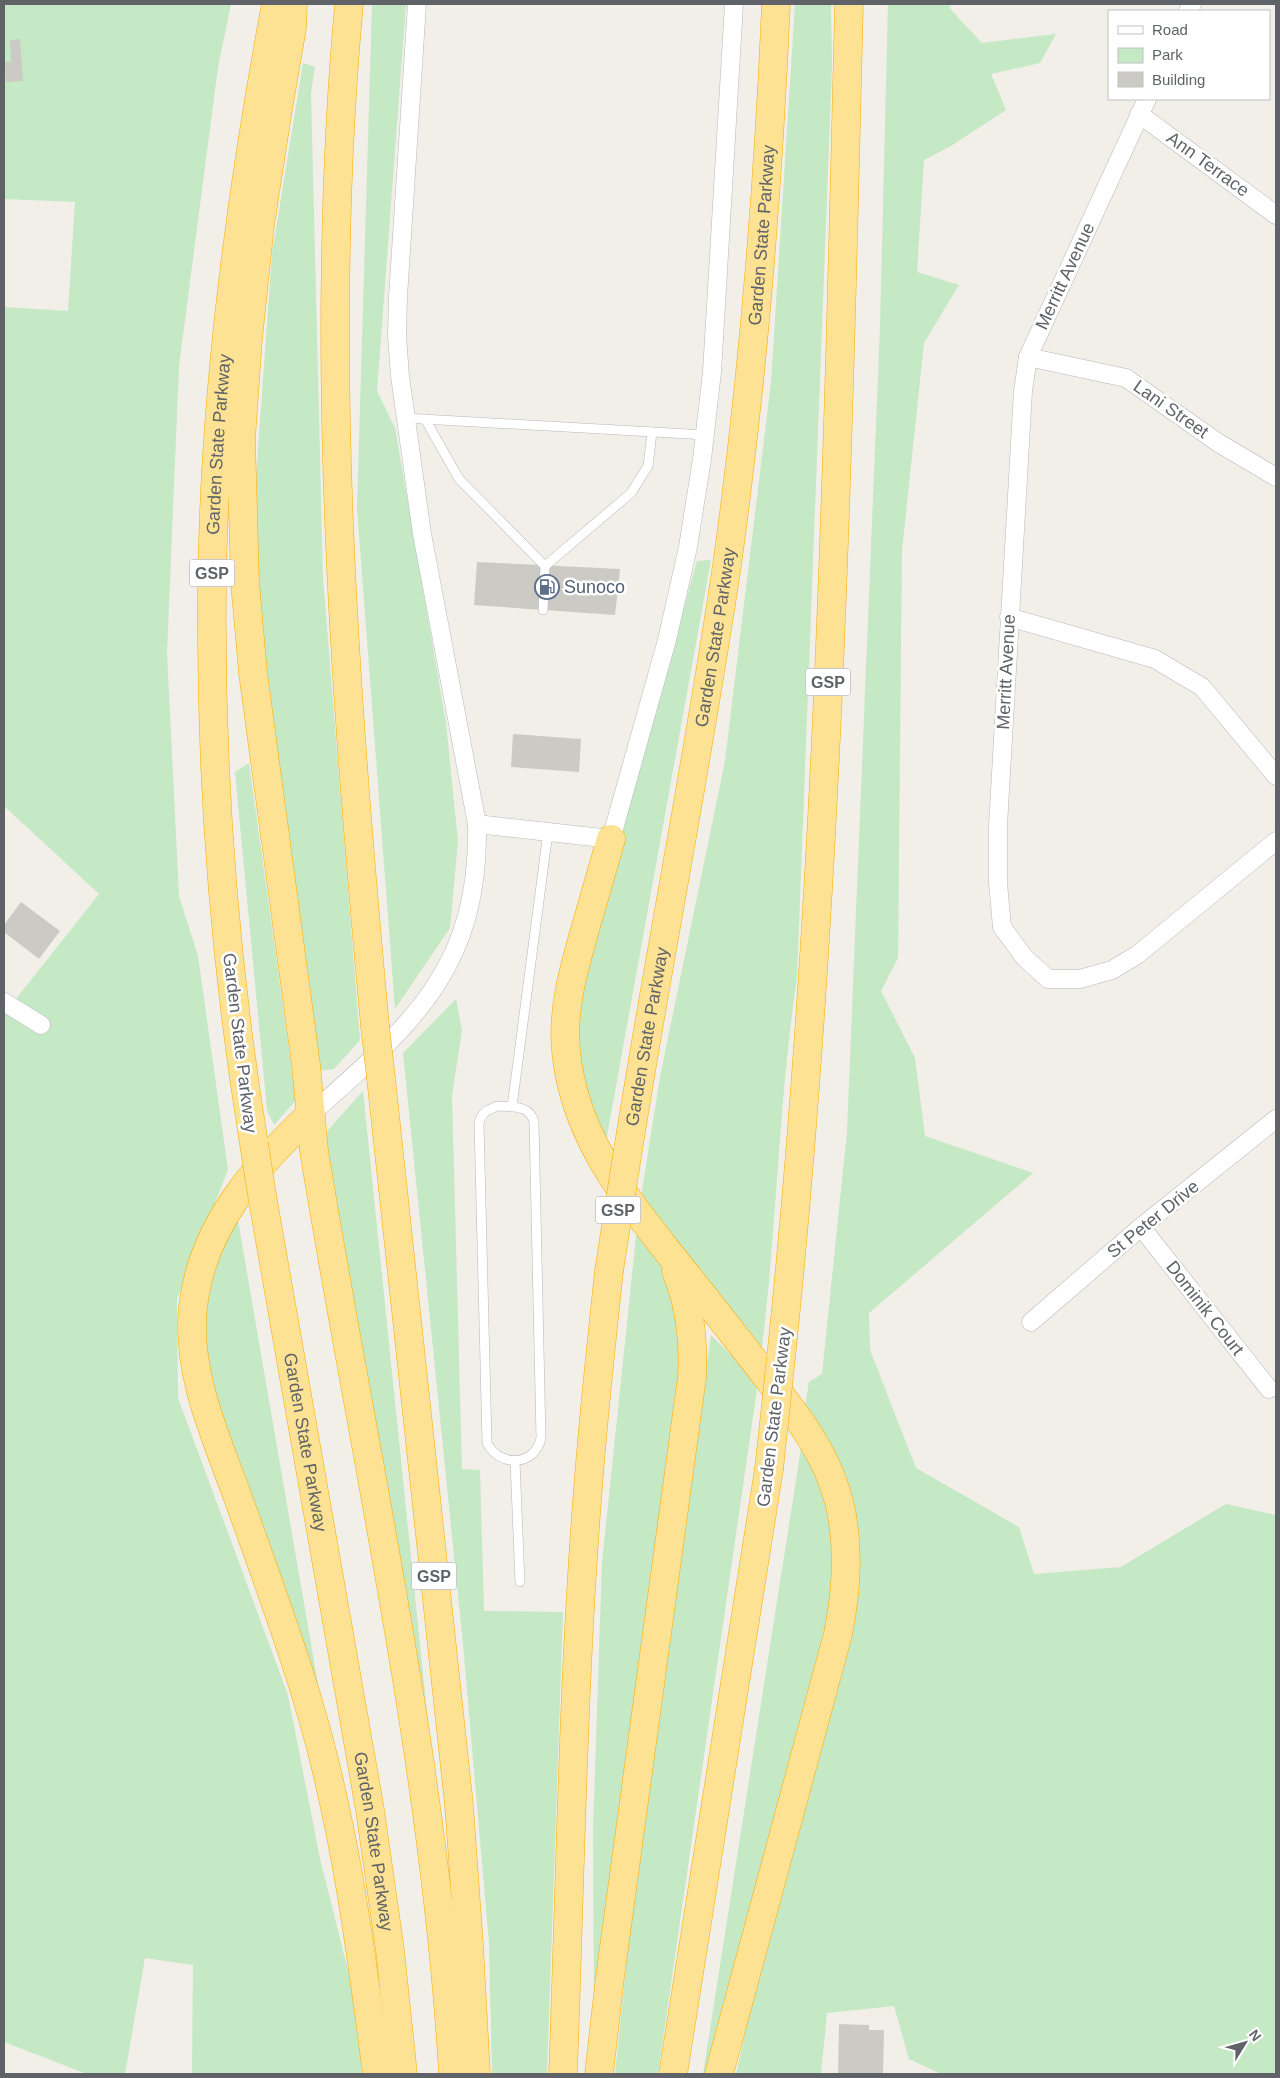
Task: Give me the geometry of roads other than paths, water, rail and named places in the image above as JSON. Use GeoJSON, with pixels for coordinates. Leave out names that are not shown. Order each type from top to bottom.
{"type":"FeatureCollection","features":[{"type":"Feature","properties":{"kind":"highway","name":"Garden State Parkway"},"geometry":{"type":"LineString","coordinates":[[276,4],[247,167],[230,306],[218,447],[212,585],[213,724],[220,865],[233,1005],[254,1144],[370,1810],[390,1950],[403,2074]]}},
{"type":"Feature","properties":{"kind":"highway"},"geometry":{"type":"LineString","coordinates":[[293,4],[292,28],[260,226],[247,349],[241,439],[245,564],[252,664],[319,1184],[420,1756],[440,1920],[453,2074]]}},
{"type":"Feature","properties":{"kind":"highway","name":"GSP"},"geometry":{"type":"LineString","coordinates":[[349,4],[336,190],[338,469],[345,634],[362,881],[381,1078],[459,1805],[470,1954],[476,2074]]}},
{"type":"Feature","properties":{"kind":"highway","name":"Garden State Parkway"},"geometry":{"type":"LineString","coordinates":[[563,2074],[577,1693],[586,1511],[592,1439],[610,1271],[628,1150],[727,565],[758,289],[776,4]]}},
{"type":"Feature","properties":{"kind":"highway","name":"Garden State Parkway"},"geometry":{"type":"LineString","coordinates":[[673,2074],[769,1469],[802,1132],[821,850],[836,496],[849,4]]}},
{"type":"Feature","properties":{"kind":"highway"},"geometry":{"type":"LineString","coordinates":[[611,839],[572,980],[566,1014],[566,1053],[578,1109],[596,1150],[623,1194],[798,1417],[811,1438],[832,1481],[845,1544],[845,1592],[838,1634],[720,2074]]}},
{"type":"Feature","properties":{"kind":"highway"},"geometry":{"type":"LineString","coordinates":[[311,1114],[253,1174],[218,1225],[202,1263],[196,1286],[192,1330],[196,1371],[201,1393],[283,1625],[321,1748],[340,1831],[377,2074]]}},
{"type":"Feature","properties":{"kind":"highway"},"geometry":{"type":"LineString","coordinates":[[599,2074],[610,1977],[692,1377],[693,1355],[690,1317],[686,1296],[670,1253]]}},
{"type":"Feature","properties":{"kind":"street"},"geometry":{"type":"LineString","coordinates":[[311,1114],[390,1042],[417,1011],[441,978],[458,944],[468,913],[477,868],[478,824],[422,534],[404,418],[397,336],[416,4]]}},
{"type":"Feature","properties":{"kind":"street"},"geometry":{"type":"LineString","coordinates":[[478,824],[611,839],[678,594],[706,435],[712,372],[734,4]]}},
{"type":"Feature","properties":{"kind":"street","name":"Ann Terrace"},"geometry":{"type":"LineString","coordinates":[[1143,107],[1276,215]]}},
{"type":"Feature","properties":{"kind":"street","name":"Merritt Avenue"},"geometry":{"type":"LineString","coordinates":[[1143,107],[1028,357],[1023,391],[998,826],[998,883],[1002,927],[1024,957],[1048,979],[1080,979],[1112,970],[1137,955],[1276,841]]}},
{"type":"Feature","properties":{"kind":"street","name":"Lani Street"},"geometry":{"type":"LineString","coordinates":[[1028,357],[1126,378],[1217,442],[1276,477]]}},
{"type":"Feature","properties":{"kind":"street"},"geometry":{"type":"LineString","coordinates":[[1009,617],[1155,659],[1171,668],[1202,687],[1276,776]]}},
{"type":"Feature","properties":{"kind":"street"},"geometry":{"type":"LineString","coordinates":[[4,1002],[41,1025]]}},
{"type":"Feature","properties":{"kind":"street","name":"St Peter Drive"},"geometry":{"type":"LineString","coordinates":[[1031,1322],[1141,1227],[1276,1119]]}},
{"type":"Feature","properties":{"kind":"street","name":"Dominik Court"},"geometry":{"type":"LineString","coordinates":[[1141,1227],[1269,1389]]}},
{"type":"Feature","properties":{"kind":"lane"},"geometry":{"type":"LineString","coordinates":[[404,418],[706,435]]}},
{"type":"Feature","properties":{"kind":"lane"},"geometry":{"type":"LineString","coordinates":[[425,419],[459,479],[545,566]]}},
{"type":"Feature","properties":{"kind":"lane"},"geometry":{"type":"LineString","coordinates":[[543,610],[545,566],[631,493],[648,466],[652,432]]}},
{"type":"Feature","properties":{"kind":"lane"},"geometry":{"type":"LineString","coordinates":[[512,1107],[548,832]]}},
{"type":"Feature","properties":{"kind":"lane"},"geometry":{"type":"LineString","coordinates":[[498,1106],[512,1107],[526,1109],[532,1114],[534,1122],[541,1438],[539,1446],[527,1457],[515,1462],[501,1459],[492,1451],[487,1443],[479,1123],[481,1114],[487,1109],[498,1106]]}},
{"type":"Feature","properties":{"kind":"lane"},"geometry":{"type":"LineString","coordinates":[[515,1462],[520,1582]]}},
{"type":"Feature","properties":{"kind":"place","name":"Sunoco"},"geometry":{"type":"Point","coordinates":[547,587]}}]}
